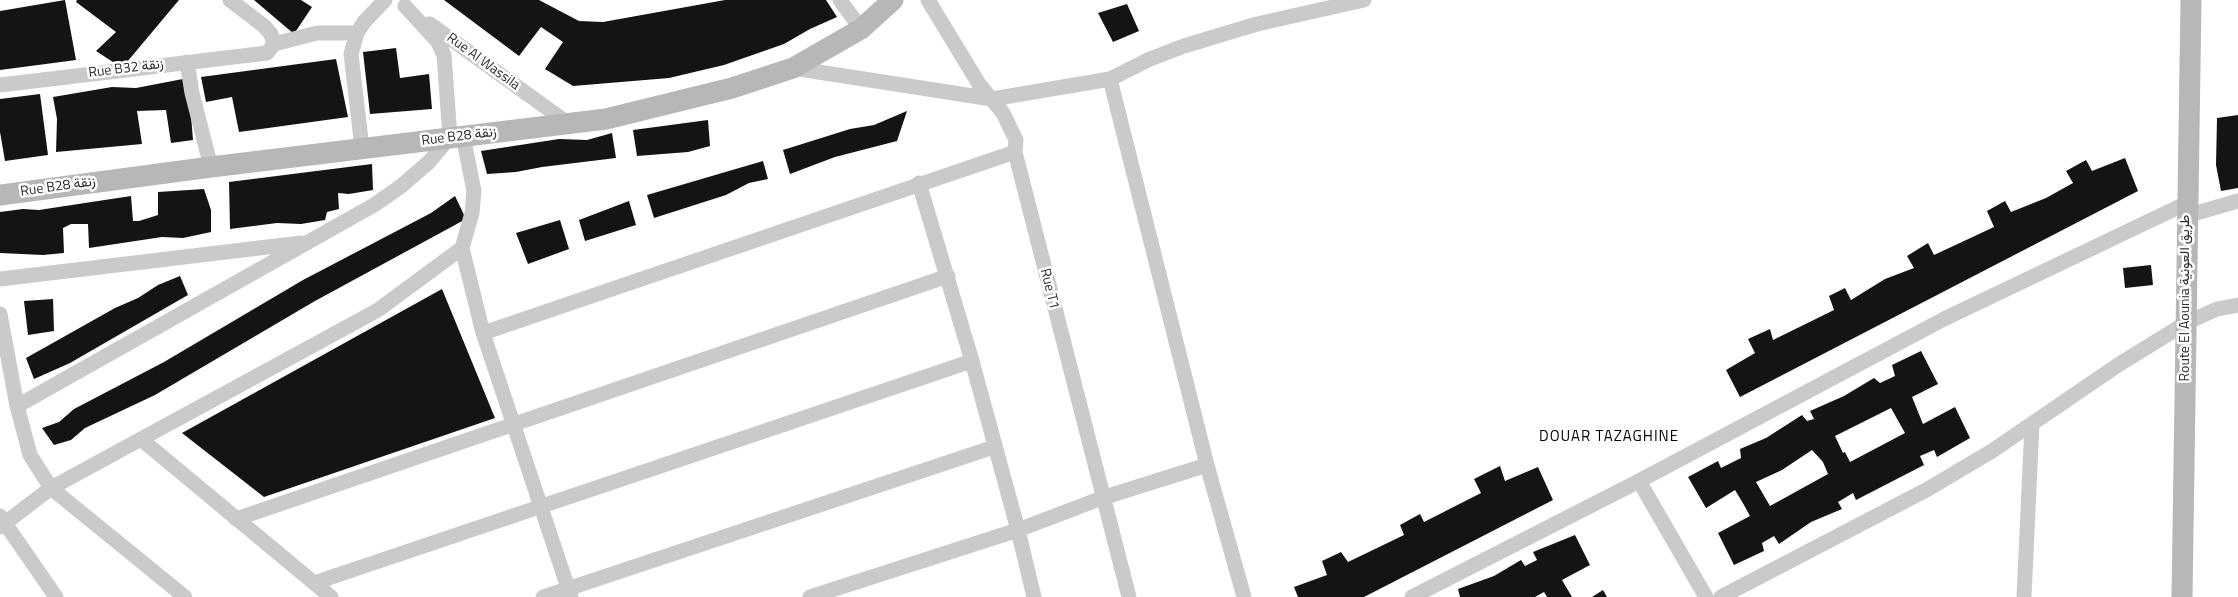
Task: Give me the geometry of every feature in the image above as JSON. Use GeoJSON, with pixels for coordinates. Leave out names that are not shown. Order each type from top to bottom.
{"type":"FeatureCollection","features":[{"type":"Feature","properties":{"kind":"street"},"geometry":{"type":"LineString","coordinates":[[230,0],[264,26],[274,44]]}},
{"type":"Feature","properties":{"kind":"street"},"geometry":{"type":"LineString","coordinates":[[362,148],[351,54],[357,33],[364,22],[385,0]]}},
{"type":"Feature","properties":{"kind":"street"},"geometry":{"type":"LineString","coordinates":[[840,0],[861,29]]}},
{"type":"Feature","properties":{"kind":"street","name":"Rue B28 زنقة"},"geometry":{"type":"LineString","coordinates":[[1,192],[606,119],[732,88],[793,68],[861,29],[893,0]]}},
{"type":"Feature","properties":{"kind":"street","name":"Rue T1"},"geometry":{"type":"LineString","coordinates":[[928,0],[979,84],[1003,113],[1016,140],[1015,152],[1128,597]]}},
{"type":"Feature","properties":{"kind":"street"},"geometry":{"type":"LineString","coordinates":[[793,68],[992,99],[1110,80],[1150,59],[1184,46],[1257,24],[1364,0]]}},
{"type":"Feature","properties":{"kind":"street","name":"Route El Aounia طريق العونية"},"geometry":{"type":"LineString","coordinates":[[2182,597],[2190,0]]}},
{"type":"Feature","properties":{"kind":"street"},"geometry":{"type":"LineString","coordinates":[[401,3],[438,42],[444,55],[456,137],[474,191],[472,214],[462,248],[483,333],[570,593]]}},
{"type":"Feature","properties":{"kind":"street","name":"Rue Al Wassila"},"geometry":{"type":"LineString","coordinates":[[401,3],[569,124]]}},
{"type":"Feature","properties":{"kind":"street","name":"Rue B32 زنقة"},"geometry":{"type":"LineString","coordinates":[[0,85],[267,53],[274,44],[317,33],[357,33]]}},
{"type":"Feature","properties":{"kind":"street"},"geometry":{"type":"LineString","coordinates":[[187,62],[192,93],[211,167]]}},
{"type":"Feature","properties":{"kind":"street"},"geometry":{"type":"LineString","coordinates":[[1110,80],[1208,465],[1244,597]]}},
{"type":"Feature","properties":{"kind":"street"},"geometry":{"type":"LineString","coordinates":[[17,406],[374,205],[400,187],[456,137]]}},
{"type":"Feature","properties":{"kind":"street"},"geometry":{"type":"LineString","coordinates":[[483,333],[918,183],[1015,152]]}},
{"type":"Feature","properties":{"kind":"street"},"geometry":{"type":"LineString","coordinates":[[918,183],[948,276],[972,361],[1018,530],[1034,597]]}},
{"type":"Feature","properties":{"kind":"street"},"geometry":{"type":"LineString","coordinates":[[1412,597],[1639,481],[1944,319],[2187,210],[2238,200]]}},
{"type":"Feature","properties":{"kind":"street"},"geometry":{"type":"LineString","coordinates":[[0,279],[310,242]]}},
{"type":"Feature","properties":{"kind":"street"},"geometry":{"type":"LineString","coordinates":[[56,597],[2,522],[51,488],[378,310],[462,248]]}},
{"type":"Feature","properties":{"kind":"street"},"geometry":{"type":"LineString","coordinates":[[236,519],[948,276]]}},
{"type":"Feature","properties":{"kind":"street"},"geometry":{"type":"LineString","coordinates":[[1721,597],[1928,489],[2032,424],[2124,360],[2186,323],[2217,309],[2238,305]]}},
{"type":"Feature","properties":{"kind":"street"},"geometry":{"type":"LineString","coordinates":[[0,314],[17,406],[30,455],[51,488],[185,597]]}},
{"type":"Feature","properties":{"kind":"street"},"geometry":{"type":"LineString","coordinates":[[314,583],[541,508],[972,361]]}},
{"type":"Feature","properties":{"kind":"street"},"geometry":{"type":"LineString","coordinates":[[2024,597],[2032,424]]}},
{"type":"Feature","properties":{"kind":"street"},"geometry":{"type":"LineString","coordinates":[[142,440],[331,597]]}},
{"type":"Feature","properties":{"kind":"street"},"geometry":{"type":"LineString","coordinates":[[543,597],[570,593],[994,446]]}},
{"type":"Feature","properties":{"kind":"street"},"geometry":{"type":"LineString","coordinates":[[810,597],[1018,530],[1102,498],[1208,465]]}},
{"type":"Feature","properties":{"kind":"street"},"geometry":{"type":"LineString","coordinates":[[1639,481],[1706,597]]}},
{"type":"Feature","properties":{"kind":"building"},"geometry":{"type":"Polygon","coordinates":[[[65,0],[76,60],[0,70],[0,11],[65,0]]]}},
{"type":"Feature","properties":{"kind":"building"},"geometry":{"type":"Polygon","coordinates":[[[77,0],[179,0],[122,68],[96,51],[116,32],[76,2],[77,0]]]}},
{"type":"Feature","properties":{"kind":"building"},"geometry":{"type":"Polygon","coordinates":[[[254,0],[301,0],[312,7],[294,34],[254,0]]]}},
{"type":"Feature","properties":{"kind":"building"},"geometry":{"type":"Polygon","coordinates":[[[444,0],[539,0],[579,21],[603,22],[725,0],[826,0],[837,17],[810,29],[784,44],[724,65],[669,78],[573,86],[545,69],[563,42],[541,27],[519,56],[444,0]]]}},
{"type":"Feature","properties":{"kind":"building"},"geometry":{"type":"Polygon","coordinates":[[[1127,4],[1139,31],[1113,42],[1098,13],[1127,4]]]}},
{"type":"Feature","properties":{"kind":"building"},"geometry":{"type":"Polygon","coordinates":[[[396,48],[400,78],[429,74],[432,109],[370,114],[363,52],[396,48]]]}},
{"type":"Feature","properties":{"kind":"building"},"geometry":{"type":"Polygon","coordinates":[[[336,59],[348,117],[239,132],[232,97],[206,102],[201,77],[336,59]]]}},
{"type":"Feature","properties":{"kind":"building"},"geometry":{"type":"Polygon","coordinates":[[[188,78],[193,140],[171,143],[166,110],[137,111],[142,144],[56,152],[57,119],[53,97],[112,87],[136,88],[188,78]]]}},
{"type":"Feature","properties":{"kind":"building"},"geometry":{"type":"Polygon","coordinates":[[[40,94],[48,155],[5,161],[0,132],[0,99],[40,94]]]}},
{"type":"Feature","properties":{"kind":"building"},"geometry":{"type":"Polygon","coordinates":[[[907,111],[897,141],[835,157],[790,174],[783,150],[850,129],[874,125],[907,111]]]}},
{"type":"Feature","properties":{"kind":"building"},"geometry":{"type":"Polygon","coordinates":[[[2238,115],[2238,188],[2221,191],[2216,165],[2217,118],[2238,115]]]}},
{"type":"Feature","properties":{"kind":"building"},"geometry":{"type":"Polygon","coordinates":[[[708,120],[710,146],[688,152],[637,156],[633,130],[708,120]]]}},
{"type":"Feature","properties":{"kind":"building"},"geometry":{"type":"Polygon","coordinates":[[[612,133],[616,158],[516,172],[487,174],[481,151],[559,139],[587,140],[612,133]]]}},
{"type":"Feature","properties":{"kind":"building"},"geometry":{"type":"Polygon","coordinates":[[[2125,158],[2138,191],[1740,397],[1726,370],[1755,353],[1748,339],[1770,329],[1773,340],[1834,310],[1829,296],[1845,288],[1851,300],[1885,279],[1914,268],[1907,256],[1928,243],[1934,255],[1994,227],[1987,211],[2005,201],[2011,212],[2046,198],[2073,183],[2066,171],[2086,160],[2092,171],[2125,158]]]}},
{"type":"Feature","properties":{"kind":"building"},"geometry":{"type":"Polygon","coordinates":[[[763,161],[768,179],[749,183],[726,195],[654,218],[647,195],[763,161]]]}},
{"type":"Feature","properties":{"kind":"building"},"geometry":{"type":"Polygon","coordinates":[[[372,164],[373,190],[349,194],[338,193],[339,209],[327,212],[325,220],[301,224],[277,223],[230,229],[229,182],[372,164]]]}},
{"type":"Feature","properties":{"kind":"building"},"geometry":{"type":"Polygon","coordinates":[[[204,189],[211,210],[211,232],[183,238],[162,237],[89,248],[88,224],[71,224],[63,228],[64,253],[43,255],[0,253],[0,212],[23,209],[39,210],[131,196],[133,221],[139,221],[158,215],[158,192],[204,189]]]}},
{"type":"Feature","properties":{"kind":"building"},"geometry":{"type":"Polygon","coordinates":[[[455,196],[466,219],[315,301],[155,395],[85,428],[71,440],[54,445],[42,428],[59,422],[74,409],[164,362],[303,280],[431,213],[455,196]]]}},
{"type":"Feature","properties":{"kind":"building"},"geometry":{"type":"Polygon","coordinates":[[[629,201],[636,225],[585,241],[579,220],[629,201]]]}},
{"type":"Feature","properties":{"kind":"building"},"geometry":{"type":"Polygon","coordinates":[[[560,220],[569,249],[528,264],[516,233],[560,220]]]}},
{"type":"Feature","properties":{"kind":"building"},"geometry":{"type":"Polygon","coordinates":[[[2151,265],[2153,285],[2125,288],[2123,268],[2151,265]]]}},
{"type":"Feature","properties":{"kind":"building"},"geometry":{"type":"Polygon","coordinates":[[[180,276],[188,295],[70,363],[34,379],[26,358],[115,308],[138,298],[158,285],[180,276]]]}},
{"type":"Feature","properties":{"kind":"building"},"geometry":{"type":"Polygon","coordinates":[[[442,289],[495,418],[264,497],[182,433],[442,289]]]}},
{"type":"Feature","properties":{"kind":"building"},"geometry":{"type":"Polygon","coordinates":[[[53,299],[54,331],[28,335],[24,301],[53,299]]]}},
{"type":"Feature","properties":{"kind":"building"},"geometry":{"type":"Polygon","coordinates":[[[1921,351],[1938,384],[1912,397],[1923,424],[1955,407],[1970,438],[1937,457],[1934,450],[1920,456],[1924,465],[1856,500],[1853,493],[1838,502],[1842,509],[1811,522],[1779,544],[1774,536],[1762,543],[1764,551],[1734,565],[1718,533],[1750,516],[1735,490],[1706,508],[1688,477],[1718,461],[1721,468],[1741,458],[1740,449],[1766,438],[1802,415],[1807,421],[1814,419],[1810,411],[1844,396],[1874,378],[1880,383],[1895,376],[1892,365],[1921,351]],[[1891,408],[1835,436],[1843,453],[1845,452],[1850,462],[1905,433],[1891,408]],[[1812,450],[1782,470],[1756,482],[1770,506],[1828,474],[1823,462],[1812,450]]]}},
{"type":"Feature","properties":{"kind":"building"},"geometry":{"type":"Polygon","coordinates":[[[1500,466],[1505,481],[1538,467],[1553,500],[1364,597],[1298,597],[1294,587],[1327,575],[1322,561],[1341,552],[1348,562],[1404,535],[1400,525],[1420,514],[1424,522],[1481,493],[1474,479],[1500,466]]]}},
{"type":"Feature","properties":{"kind":"building"},"geometry":{"type":"Polygon","coordinates":[[[1575,535],[1590,565],[1562,580],[1572,597],[1547,597],[1544,592],[1535,597],[1460,597],[1458,589],[1494,576],[1521,560],[1525,566],[1537,560],[1533,552],[1575,535]]]}},
{"type":"Feature","properties":{"kind":"building"},"geometry":{"type":"Polygon","coordinates":[[[1603,590],[1607,597],[1592,597],[1603,590]]]}},
{"type":"Feature","properties":{"kind":"district","name":"DOUAR TAZAGHINE"},"geometry":{"type":"Point","coordinates":[1609,437]}}]}
